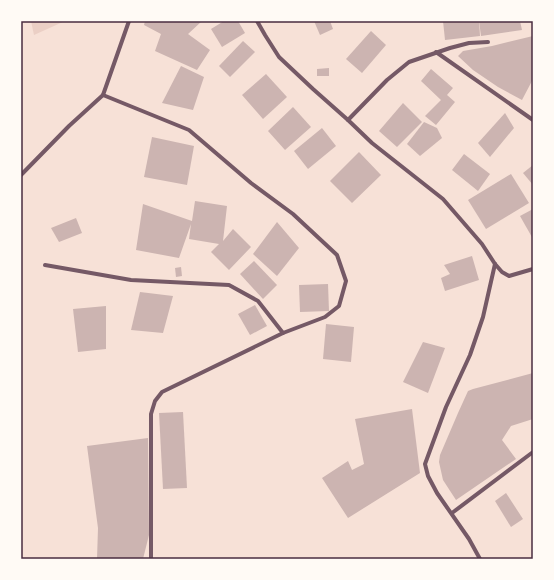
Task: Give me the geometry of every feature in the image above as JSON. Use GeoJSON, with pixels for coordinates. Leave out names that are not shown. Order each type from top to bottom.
{"type":"FeatureCollection","features":[{"type":"Feature","properties":{"kind":"street"},"geometry":{"type":"LineString","coordinates":[[21,175],[69,126],[103,95],[129,21]]}},
{"type":"Feature","properties":{"kind":"street"},"geometry":{"type":"LineString","coordinates":[[257,21],[279,56],[313,89],[372,143],[443,199],[482,244],[502,272],[509,276],[533,269]]}},
{"type":"Feature","properties":{"kind":"street"},"geometry":{"type":"LineString","coordinates":[[348,120],[387,80],[409,62],[436,52],[469,43],[488,42]]}},
{"type":"Feature","properties":{"kind":"street"},"geometry":{"type":"LineString","coordinates":[[436,52],[533,120]]}},
{"type":"Feature","properties":{"kind":"street"},"geometry":{"type":"LineString","coordinates":[[103,95],[189,130],[251,183],[293,214],[337,255],[346,281],[339,306],[325,317],[283,333],[162,392],[155,401],[151,414],[151,559]]}},
{"type":"Feature","properties":{"kind":"street"},"geometry":{"type":"LineString","coordinates":[[480,559],[452,513],[437,492],[428,476],[425,464],[446,407],[470,355],[483,317],[495,264]]}},
{"type":"Feature","properties":{"kind":"street"},"geometry":{"type":"LineString","coordinates":[[45,265],[131,280],[229,285],[258,301],[283,333]]}},
{"type":"Feature","properties":{"kind":"street"},"geometry":{"type":"LineString","coordinates":[[452,513],[533,452]]}},
{"type":"Feature","properties":{"kind":"shaded area"},"geometry":{"type":"Polygon","coordinates":[[[31,21],[65,21],[34,35],[31,21]]]}},
{"type":"Feature","properties":{"kind":"building"},"geometry":{"type":"Polygon","coordinates":[[[145,21],[202,21],[188,34],[210,50],[197,70],[155,51],[161,34],[144,25],[145,21]]]}},
{"type":"Feature","properties":{"kind":"building"},"geometry":{"type":"Polygon","coordinates":[[[224,21],[238,21],[245,33],[222,47],[211,29],[224,21]]]}},
{"type":"Feature","properties":{"kind":"building"},"geometry":{"type":"Polygon","coordinates":[[[314,21],[330,21],[333,29],[320,35],[314,21]]]}},
{"type":"Feature","properties":{"kind":"building"},"geometry":{"type":"Polygon","coordinates":[[[443,21],[479,21],[480,36],[445,40],[443,21]]]}},
{"type":"Feature","properties":{"kind":"building"},"geometry":{"type":"Polygon","coordinates":[[[479,21],[520,21],[522,30],[481,36],[479,21]]]}},
{"type":"Feature","properties":{"kind":"building"},"geometry":{"type":"Polygon","coordinates":[[[371,31],[386,45],[362,73],[346,59],[371,31]]]}},
{"type":"Feature","properties":{"kind":"building"},"geometry":{"type":"Polygon","coordinates":[[[533,36],[533,79],[522,100],[498,87],[473,70],[458,56],[463,51],[533,36]]]}},
{"type":"Feature","properties":{"kind":"building"},"geometry":{"type":"Polygon","coordinates":[[[243,41],[255,52],[230,77],[219,66],[243,41]]]}},
{"type":"Feature","properties":{"kind":"building"},"geometry":{"type":"Polygon","coordinates":[[[181,66],[204,77],[193,110],[162,103],[181,66]]]}},
{"type":"Feature","properties":{"kind":"building"},"geometry":{"type":"Polygon","coordinates":[[[329,68],[329,76],[317,76],[317,69],[329,68]]]}},
{"type":"Feature","properties":{"kind":"building"},"geometry":{"type":"Polygon","coordinates":[[[431,69],[453,88],[447,95],[455,102],[436,125],[425,116],[441,100],[421,81],[431,69]]]}},
{"type":"Feature","properties":{"kind":"building"},"geometry":{"type":"Polygon","coordinates":[[[266,74],[287,97],[263,119],[242,95],[266,74]]]}},
{"type":"Feature","properties":{"kind":"building"},"geometry":{"type":"Polygon","coordinates":[[[403,103],[422,122],[397,147],[379,131],[403,103]]]}},
{"type":"Feature","properties":{"kind":"building"},"geometry":{"type":"Polygon","coordinates":[[[293,107],[311,127],[285,150],[268,131],[293,107]]]}},
{"type":"Feature","properties":{"kind":"building"},"geometry":{"type":"Polygon","coordinates":[[[505,113],[514,128],[490,157],[478,143],[505,113]]]}},
{"type":"Feature","properties":{"kind":"building"},"geometry":{"type":"Polygon","coordinates":[[[424,122],[437,128],[442,138],[420,156],[407,144],[424,122]]]}},
{"type":"Feature","properties":{"kind":"building"},"geometry":{"type":"Polygon","coordinates":[[[322,128],[336,146],[308,169],[294,151],[322,128]]]}},
{"type":"Feature","properties":{"kind":"building"},"geometry":{"type":"Polygon","coordinates":[[[152,137],[194,146],[187,185],[144,177],[152,137]]]}},
{"type":"Feature","properties":{"kind":"building"},"geometry":{"type":"Polygon","coordinates":[[[359,152],[381,175],[352,203],[330,181],[359,152]]]}},
{"type":"Feature","properties":{"kind":"building"},"geometry":{"type":"Polygon","coordinates":[[[464,154],[490,174],[478,191],[452,170],[464,154]]]}},
{"type":"Feature","properties":{"kind":"building"},"geometry":{"type":"Polygon","coordinates":[[[533,165],[533,185],[523,173],[533,165]]]}},
{"type":"Feature","properties":{"kind":"building"},"geometry":{"type":"Polygon","coordinates":[[[511,174],[529,203],[486,229],[468,200],[511,174]]]}},
{"type":"Feature","properties":{"kind":"building"},"geometry":{"type":"Polygon","coordinates":[[[195,201],[227,206],[223,241],[233,229],[251,247],[229,270],[211,252],[219,244],[189,239],[191,224],[179,258],[136,250],[143,204],[192,221],[195,201]]]}},
{"type":"Feature","properties":{"kind":"building"},"geometry":{"type":"Polygon","coordinates":[[[533,209],[533,239],[520,216],[533,209]]]}},
{"type":"Feature","properties":{"kind":"building"},"geometry":{"type":"Polygon","coordinates":[[[76,218],[82,233],[59,242],[51,228],[76,218]]]}},
{"type":"Feature","properties":{"kind":"building"},"geometry":{"type":"Polygon","coordinates":[[[277,222],[299,248],[277,276],[253,254],[277,222]]]}},
{"type":"Feature","properties":{"kind":"building"},"geometry":{"type":"Polygon","coordinates":[[[472,256],[479,280],[445,291],[441,278],[450,274],[444,265],[472,256]]]}},
{"type":"Feature","properties":{"kind":"building"},"geometry":{"type":"Polygon","coordinates":[[[254,261],[277,285],[263,299],[240,274],[254,261]]]}},
{"type":"Feature","properties":{"kind":"building"},"geometry":{"type":"Polygon","coordinates":[[[181,267],[182,276],[176,277],[175,268],[181,267]]]}},
{"type":"Feature","properties":{"kind":"building"},"geometry":{"type":"Polygon","coordinates":[[[328,284],[329,311],[300,312],[299,285],[328,284]]]}},
{"type":"Feature","properties":{"kind":"building"},"geometry":{"type":"Polygon","coordinates":[[[140,292],[173,296],[163,333],[131,330],[140,292]]]}},
{"type":"Feature","properties":{"kind":"building"},"geometry":{"type":"Polygon","coordinates":[[[255,305],[267,326],[250,335],[238,314],[255,305]]]}},
{"type":"Feature","properties":{"kind":"building"},"geometry":{"type":"Polygon","coordinates":[[[106,306],[106,349],[78,352],[73,309],[106,306]]]}},
{"type":"Feature","properties":{"kind":"building"},"geometry":{"type":"Polygon","coordinates":[[[326,324],[354,327],[351,362],[323,359],[326,324]]]}},
{"type":"Feature","properties":{"kind":"building"},"geometry":{"type":"Polygon","coordinates":[[[423,342],[445,348],[428,393],[403,382],[423,342]]]}},
{"type":"Feature","properties":{"kind":"building"},"geometry":{"type":"Polygon","coordinates":[[[533,373],[533,419],[511,426],[502,440],[516,459],[456,500],[443,480],[439,462],[440,455],[468,391],[533,373]]]}},
{"type":"Feature","properties":{"kind":"building"},"geometry":{"type":"Polygon","coordinates":[[[412,409],[420,473],[348,518],[322,478],[348,461],[352,470],[364,464],[355,419],[412,409]]]}},
{"type":"Feature","properties":{"kind":"building"},"geometry":{"type":"Polygon","coordinates":[[[183,412],[187,488],[163,489],[159,413],[183,412]]]}},
{"type":"Feature","properties":{"kind":"building"},"geometry":{"type":"Polygon","coordinates":[[[148,438],[149,535],[143,559],[97,559],[98,528],[87,446],[148,438]]]}},
{"type":"Feature","properties":{"kind":"building"},"geometry":{"type":"Polygon","coordinates":[[[506,493],[523,519],[511,527],[495,501],[506,493]]]}}]}
